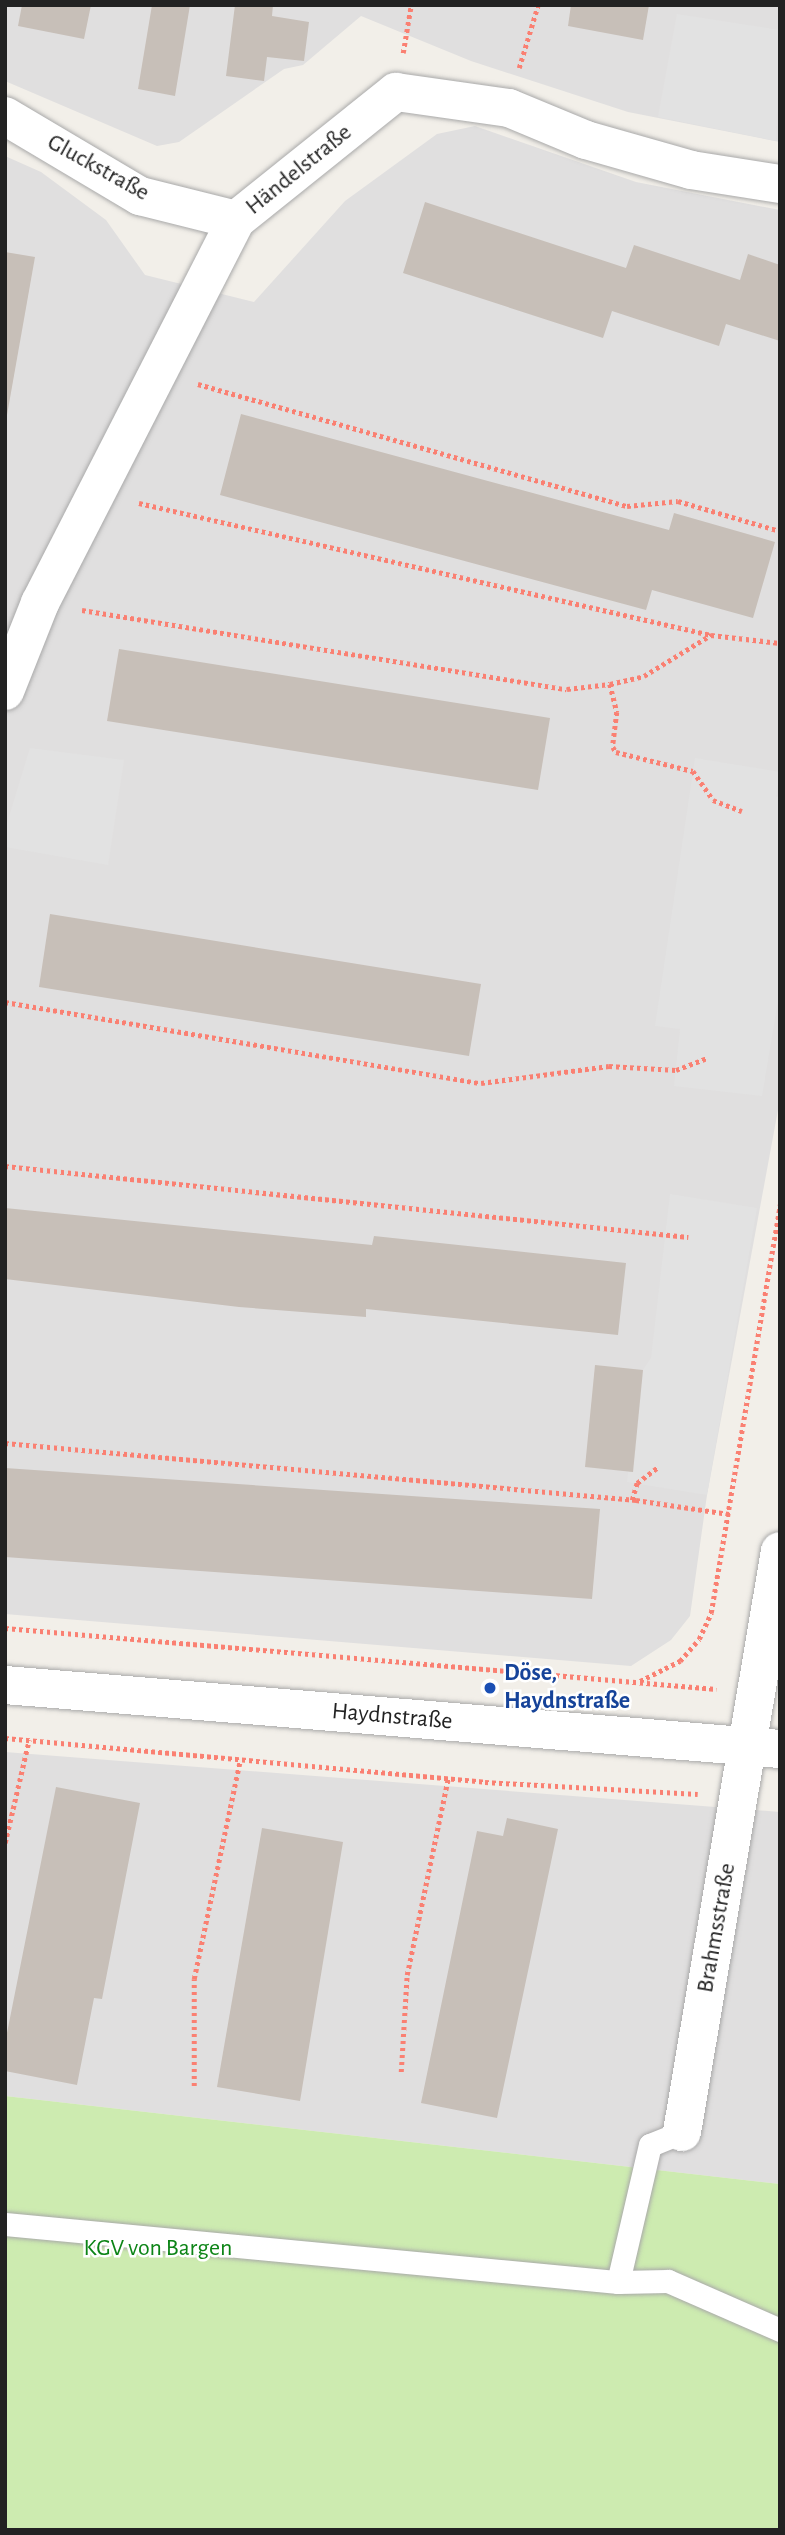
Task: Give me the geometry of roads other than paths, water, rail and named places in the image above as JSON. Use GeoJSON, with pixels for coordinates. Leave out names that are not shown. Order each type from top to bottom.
{"type":"FeatureCollection","features":[{"type":"Feature","properties":{"kind":"street","name":"Händelstraße"},"geometry":{"type":"LineString","coordinates":[[5,691],[40,603],[236,220],[396,92],[509,108],[586,140],[691,170],[780,184]]}},
{"type":"Feature","properties":{"kind":"street","name":"Gluckstraße"},"geometry":{"type":"LineString","coordinates":[[5,116],[140,196],[236,220]]}},
{"type":"Feature","properties":{"kind":"street","name":"Brahmsstraße"},"geometry":{"type":"LineString","coordinates":[[682,2132],[764,1747],[755,1693],[780,1551]]}},
{"type":"Feature","properties":{"kind":"street","name":"Haydnstraße"},"geometry":{"type":"LineString","coordinates":[[5,1685],[764,1747]]}},
{"type":"Feature","properties":{"kind":"lane","name":"Brahmsstraße"},"geometry":{"type":"LineString","coordinates":[[618,2282],[650,2145],[682,2132]]}},
{"type":"Feature","properties":{"kind":"lane"},"geometry":{"type":"LineString","coordinates":[[5,2224],[618,2282],[668,2281],[780,2330]]}},
{"type":"Feature","properties":{"kind":"place","name":"Döse, Haydnstraße"},"geometry":{"type":"Point","coordinates":[490,1688]}},
{"type":"Feature","properties":{"kind":"park label","name":"KGV von Bargen"},"geometry":{"type":"Point","coordinates":[158,2249]}}]}
